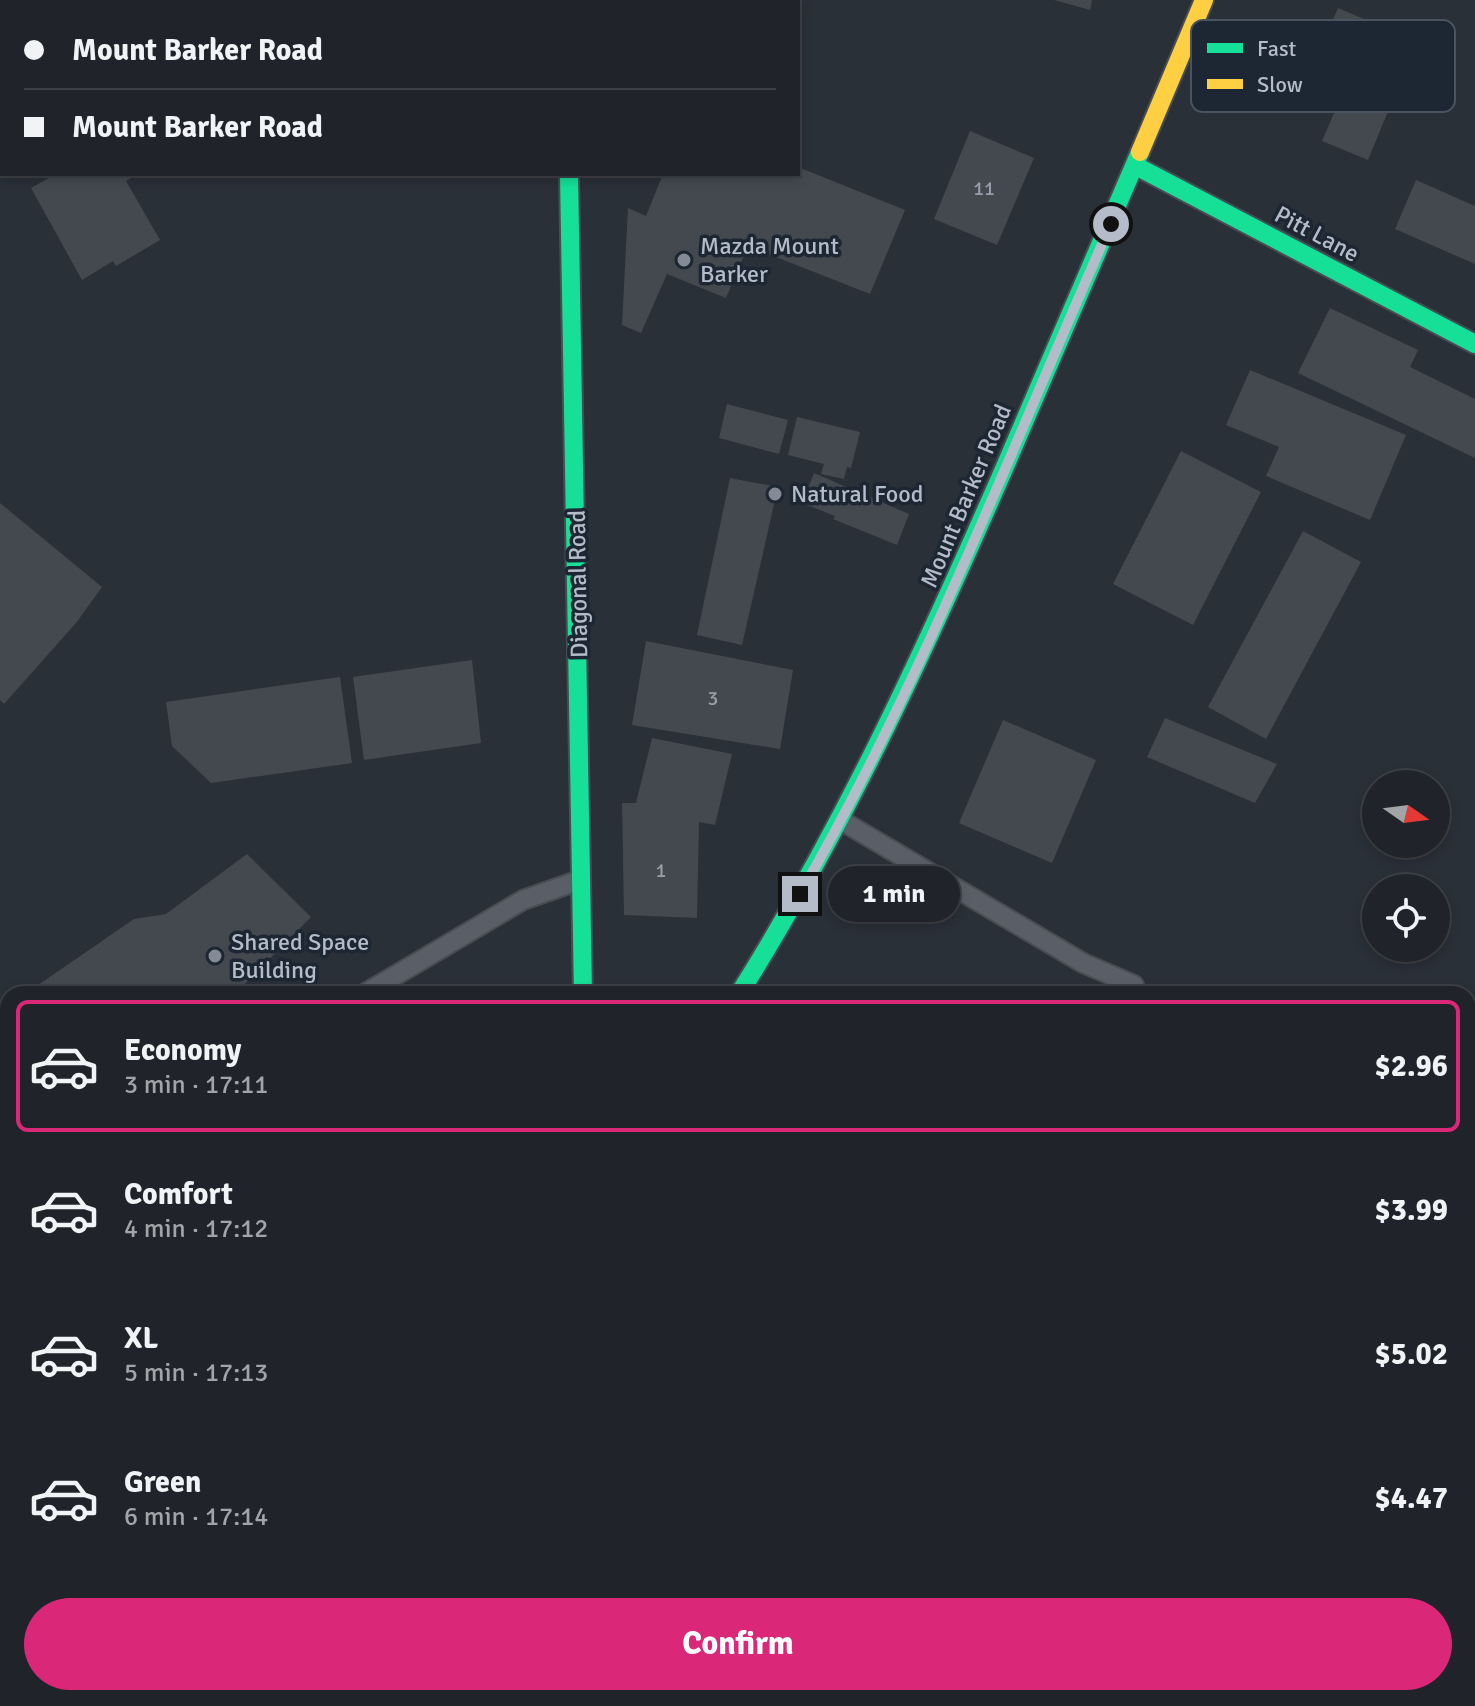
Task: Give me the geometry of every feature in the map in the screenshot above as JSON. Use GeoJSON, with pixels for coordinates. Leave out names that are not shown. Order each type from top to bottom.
{"type":"FeatureCollection","features":[{"type":"Feature","properties":{"kind":"street","name":"Mount Barker Road"},"geometry":{"type":"LineString","coordinates":[[1196,20],[1204,0]]}},
{"type":"Feature","properties":{"kind":"street","name":"Mount Barker Road"},"geometry":{"type":"LineString","coordinates":[[744,986],[842,821],[920,661],[1136,166],[1191,32]]}},
{"type":"Feature","properties":{"kind":"street","name":"Pitt Lane"},"geometry":{"type":"LineString","coordinates":[[1136,166],[1475,344]]}},
{"type":"Feature","properties":{"kind":"street","name":"Diagonal Road"},"geometry":{"type":"LineString","coordinates":[[569,176],[583,986]]}},
{"type":"Feature","properties":{"kind":"lane"},"geometry":{"type":"LineString","coordinates":[[842,821],[1083,963],[1134,985]]}},
{"type":"Feature","properties":{"kind":"lane"},"geometry":{"type":"LineString","coordinates":[[378,986],[523,900],[583,879]]}},
{"type":"Feature","properties":{"kind":"building"},"geometry":{"type":"Polygon","coordinates":[[[1054,0],[1092,0],[1090,10],[1054,0]]]}},
{"type":"Feature","properties":{"kind":"building"},"geometry":{"type":"Polygon","coordinates":[[[1338,8],[1366,20],[1333,20],[1338,8]]]}},
{"type":"Feature","properties":{"kind":"building"},"geometry":{"type":"Polygon","coordinates":[[[1334,112],[1388,112],[1368,160],[1322,141],[1334,112]]]}},
{"type":"Feature","properties":{"kind":"building"},"geometry":{"type":"Polygon","coordinates":[[[970,131],[1034,158],[997,245],[934,219],[970,131]]]}},
{"type":"Feature","properties":{"kind":"building","name":"Mazda Mount Barker"},"geometry":{"type":"Polygon","coordinates":[[[800,168],[905,210],[870,294],[748,246],[726,298],[667,274],[641,333],[622,325],[628,208],[646,216],[662,176],[800,176],[800,168]]]}},
{"type":"Feature","properties":{"kind":"building"},"geometry":{"type":"Polygon","coordinates":[[[52,176],[135,176],[126,181],[160,240],[116,266],[113,261],[82,280],[31,188],[52,176]]]}},
{"type":"Feature","properties":{"kind":"building"},"geometry":{"type":"Polygon","coordinates":[[[1416,180],[1475,206],[1475,264],[1395,229],[1416,180]]]}},
{"type":"Feature","properties":{"kind":"building"},"geometry":{"type":"Polygon","coordinates":[[[1330,308],[1418,350],[1410,367],[1475,399],[1475,458],[1298,373],[1330,308]]]}},
{"type":"Feature","properties":{"kind":"building"},"geometry":{"type":"Polygon","coordinates":[[[1250,370],[1406,435],[1370,520],[1266,476],[1279,447],[1226,425],[1250,370]]]}},
{"type":"Feature","properties":{"kind":"building"},"geometry":{"type":"Polygon","coordinates":[[[727,404],[788,420],[779,454],[719,438],[727,404]]]}},
{"type":"Feature","properties":{"kind":"building"},"geometry":{"type":"Polygon","coordinates":[[[797,417],[860,432],[851,468],[847,467],[844,479],[821,474],[824,464],[788,455],[797,417]]]}},
{"type":"Feature","properties":{"kind":"building"},"geometry":{"type":"Polygon","coordinates":[[[1181,451],[1261,492],[1193,625],[1113,584],[1181,451]]]}},
{"type":"Feature","properties":{"kind":"building"},"geometry":{"type":"Polygon","coordinates":[[[814,473],[909,514],[897,545],[802,503],[814,473]]]}},
{"type":"Feature","properties":{"kind":"building"},"geometry":{"type":"Polygon","coordinates":[[[730,478],[778,487],[742,645],[697,635],[730,478]]]}},
{"type":"Feature","properties":{"kind":"building"},"geometry":{"type":"Polygon","coordinates":[[[0,503],[102,587],[76,623],[4,704],[0,700],[0,503]]]}},
{"type":"Feature","properties":{"kind":"building"},"geometry":{"type":"Polygon","coordinates":[[[1303,531],[1361,562],[1266,739],[1208,707],[1303,531]]]}},
{"type":"Feature","properties":{"kind":"building"},"geometry":{"type":"Polygon","coordinates":[[[646,641],[793,670],[780,749],[632,725],[646,641]]]}},
{"type":"Feature","properties":{"kind":"building"},"geometry":{"type":"Polygon","coordinates":[[[472,660],[481,743],[364,760],[353,677],[472,660]]]}},
{"type":"Feature","properties":{"kind":"building"},"geometry":{"type":"Polygon","coordinates":[[[340,677],[352,763],[211,783],[172,746],[166,702],[340,677]]]}},
{"type":"Feature","properties":{"kind":"building"},"geometry":{"type":"Polygon","coordinates":[[[1165,718],[1277,764],[1255,803],[1147,757],[1165,718]]]}},
{"type":"Feature","properties":{"kind":"building"},"geometry":{"type":"Polygon","coordinates":[[[1003,720],[1096,760],[1052,863],[959,823],[1003,720]]]}},
{"type":"Feature","properties":{"kind":"building"},"geometry":{"type":"Polygon","coordinates":[[[652,738],[732,754],[715,825],[699,822],[697,918],[624,915],[622,803],[636,803],[652,738]]]}},
{"type":"Feature","properties":{"kind":"building","name":"Shared Space Building"},"geometry":{"type":"Polygon","coordinates":[[[247,854],[311,917],[243,986],[37,986],[134,919],[166,914],[247,854]]]}},
{"type":"Feature","properties":{"kind":"traffic: fast"},"geometry":{"type":"LineString","coordinates":[[744,986],[814,867],[913,671],[1004,469],[1140,152]]}},
{"type":"Feature","properties":{"kind":"traffic: fast"},"geometry":{"type":"LineString","coordinates":[[1136,166],[1475,344]]}},
{"type":"Feature","properties":{"kind":"traffic: fast"},"geometry":{"type":"LineString","coordinates":[[569,176],[583,986]]}},
{"type":"Feature","properties":{"kind":"traffic: slow"},"geometry":{"type":"LineString","coordinates":[[1196,20],[1204,0]]}},
{"type":"Feature","properties":{"kind":"traffic: slow"},"geometry":{"type":"LineString","coordinates":[[1140,152],[1191,31]]}},
{"type":"Feature","properties":{"kind":"place","name":"Mazda Mount Barker"},"geometry":{"type":"Point","coordinates":[684,260]}},
{"type":"Feature","properties":{"kind":"place","name":"Natural Food"},"geometry":{"type":"Point","coordinates":[775,494]}},
{"type":"Feature","properties":{"kind":"place","name":"Shared Space Building"},"geometry":{"type":"Point","coordinates":[215,956]}},
{"type":"Feature","properties":{"kind":"route"},"geometry":{"type":"LineString","coordinates":[[800,894],[842,821],[920,661],[1111,224]]}}]}
